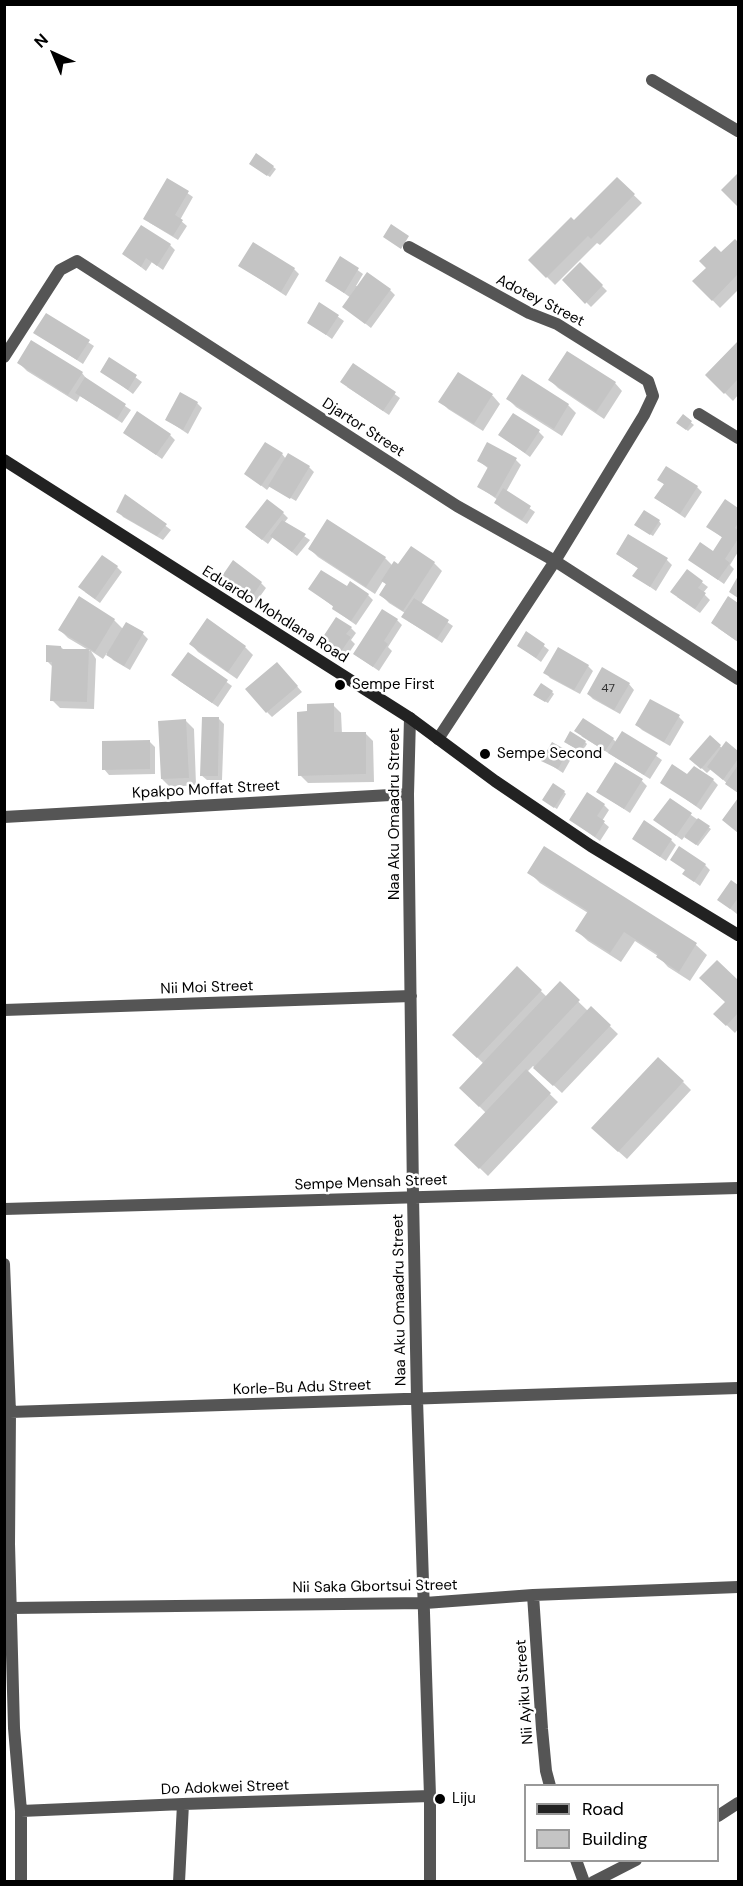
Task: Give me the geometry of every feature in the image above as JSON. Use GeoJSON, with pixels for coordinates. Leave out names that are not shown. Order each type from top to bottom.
{"type":"FeatureCollection","features":[{"type":"Feature","properties":{"kind":"main road","name":"Eduardo Mohdlana Road"},"geometry":{"type":"LineString","coordinates":[[4,460],[410,718],[495,781],[591,846],[738,935]]}},
{"type":"Feature","properties":{"kind":"street"},"geometry":{"type":"LineString","coordinates":[[652,80],[738,131]]}},
{"type":"Feature","properties":{"kind":"street","name":"Adotey Street"},"geometry":{"type":"LineString","coordinates":[[409,247],[529,313],[558,324],[648,381],[653,396],[644,415],[555,561]]}},
{"type":"Feature","properties":{"kind":"street","name":"Djartor Street"},"geometry":{"type":"LineString","coordinates":[[4,357],[60,270],[77,261],[457,506],[555,561],[738,679]]}},
{"type":"Feature","properties":{"kind":"street"},"geometry":{"type":"LineString","coordinates":[[699,414],[738,438]]}},
{"type":"Feature","properties":{"kind":"street"},"geometry":{"type":"LineString","coordinates":[[438,739],[555,561]]}},
{"type":"Feature","properties":{"kind":"street","name":"Naa Aku Omaadru Street"},"geometry":{"type":"LineString","coordinates":[[410,718],[408,794],[413,1196],[430,1796],[430,1881]]}},
{"type":"Feature","properties":{"kind":"street","name":"Kpakpo Moffat Street"},"geometry":{"type":"LineString","coordinates":[[4,817],[408,794]]}},
{"type":"Feature","properties":{"kind":"street","name":"Nii Moi Street"},"geometry":{"type":"LineString","coordinates":[[4,1010],[411,996]]}},
{"type":"Feature","properties":{"kind":"street","name":"Sempe Mensah Street"},"geometry":{"type":"LineString","coordinates":[[4,1209],[738,1188]]}},
{"type":"Feature","properties":{"kind":"street"},"geometry":{"type":"LineString","coordinates":[[4,1264],[10,1412],[7,1544],[11,1608],[9,1728],[21,1811],[21,1881]]}},
{"type":"Feature","properties":{"kind":"street","name":"Korle-Bu Adu Street"},"geometry":{"type":"LineString","coordinates":[[10,1412],[738,1388]]}},
{"type":"Feature","properties":{"kind":"street","name":"Nii Saka Gbortsui Street"},"geometry":{"type":"LineString","coordinates":[[11,1608],[425,1603],[533,1595],[738,1587]]}},
{"type":"Feature","properties":{"kind":"street","name":"Nii Ayiku Street"},"geometry":{"type":"LineString","coordinates":[[533,1595],[542,1729],[550,1784]]}},
{"type":"Feature","properties":{"kind":"street","name":"Do Adokwei Street"},"geometry":{"type":"LineString","coordinates":[[21,1811],[430,1796]]}},
{"type":"Feature","properties":{"kind":"street"},"geometry":{"type":"LineString","coordinates":[[719,1815],[738,1803]]}},
{"type":"Feature","properties":{"kind":"street"},"geometry":{"type":"LineString","coordinates":[[179,1881],[183,1804]]}},
{"type":"Feature","properties":{"kind":"street"},"geometry":{"type":"LineString","coordinates":[[577,1862],[584,1881]]}},
{"type":"Feature","properties":{"kind":"street"},"geometry":{"type":"LineString","coordinates":[[592,1881],[632,1862]]}},
{"type":"Feature","properties":{"kind":"building"},"geometry":{"type":"Polygon","coordinates":[[[256,153],[274,166],[267,176],[249,164],[256,153]]]}},
{"type":"Feature","properties":{"kind":"building"},"geometry":{"type":"Polygon","coordinates":[[[738,173],[738,207],[721,190],[738,173]]]}},
{"type":"Feature","properties":{"kind":"building"},"geometry":{"type":"Polygon","coordinates":[[[617,177],[635,194],[591,239],[588,236],[546,278],[528,260],[571,217],[574,220],[617,177]]]}},
{"type":"Feature","properties":{"kind":"building"},"geometry":{"type":"Polygon","coordinates":[[[167,178],[189,191],[175,215],[183,220],[173,236],[143,219],[167,178]]]}},
{"type":"Feature","properties":{"kind":"building"},"geometry":{"type":"Polygon","coordinates":[[[391,224],[409,236],[401,249],[383,237],[391,224]]]}},
{"type":"Feature","properties":{"kind":"building"},"geometry":{"type":"Polygon","coordinates":[[[141,225],[171,244],[157,266],[146,258],[141,267],[122,254],[141,225]]]}},
{"type":"Feature","properties":{"kind":"building"},"geometry":{"type":"Polygon","coordinates":[[[735,239],[737,241],[738,239],[738,274],[712,301],[692,281],[706,268],[699,261],[715,246],[721,252],[735,239]]]}},
{"type":"Feature","properties":{"kind":"building"},"geometry":{"type":"Polygon","coordinates":[[[253,242],[295,268],[281,292],[238,266],[253,242]]]}},
{"type":"Feature","properties":{"kind":"building"},"geometry":{"type":"Polygon","coordinates":[[[340,256],[359,268],[344,293],[325,281],[340,256]]]}},
{"type":"Feature","properties":{"kind":"building"},"geometry":{"type":"Polygon","coordinates":[[[580,262],[603,285],[585,304],[562,280],[580,262]]]}},
{"type":"Feature","properties":{"kind":"building"},"geometry":{"type":"Polygon","coordinates":[[[367,272],[391,289],[365,324],[342,307],[367,272]]]}},
{"type":"Feature","properties":{"kind":"building"},"geometry":{"type":"Polygon","coordinates":[[[319,302],[339,315],[326,335],[307,323],[319,302]]]}},
{"type":"Feature","properties":{"kind":"building"},"geometry":{"type":"Polygon","coordinates":[[[46,313],[90,340],[77,360],[33,333],[46,313]]]}},
{"type":"Feature","properties":{"kind":"building"},"geometry":{"type":"Polygon","coordinates":[[[31,340],[83,372],[68,395],[17,363],[31,340]]]}},
{"type":"Feature","properties":{"kind":"building"},"geometry":{"type":"Polygon","coordinates":[[[738,341],[738,379],[724,394],[705,375],[738,341]]]}},
{"type":"Feature","properties":{"kind":"building"},"geometry":{"type":"Polygon","coordinates":[[[567,351],[616,382],[596,412],[548,380],[567,351]]]}},
{"type":"Feature","properties":{"kind":"building"},"geometry":{"type":"Polygon","coordinates":[[[109,357],[137,375],[128,390],[100,372],[109,357]]]}},
{"type":"Feature","properties":{"kind":"building"},"geometry":{"type":"Polygon","coordinates":[[[353,363],[396,392],[383,411],[340,382],[353,363]]]}},
{"type":"Feature","properties":{"kind":"building"},"geometry":{"type":"Polygon","coordinates":[[[458,372],[493,394],[474,424],[438,402],[458,372]]]}},
{"type":"Feature","properties":{"kind":"building"},"geometry":{"type":"Polygon","coordinates":[[[522,374],[569,404],[554,429],[506,399],[522,374]]]}},
{"type":"Feature","properties":{"kind":"building"},"geometry":{"type":"Polygon","coordinates":[[[85,377],[126,404],[117,419],[75,393],[85,377]]]}},
{"type":"Feature","properties":{"kind":"building"},"geometry":{"type":"Polygon","coordinates":[[[180,392],[198,402],[183,430],[165,420],[180,392]]]}},
{"type":"Feature","properties":{"kind":"building"},"geometry":{"type":"Polygon","coordinates":[[[137,411],[171,434],[156,455],[123,433],[137,411]]]}},
{"type":"Feature","properties":{"kind":"building"},"geometry":{"type":"Polygon","coordinates":[[[513,413],[540,430],[525,453],[498,435],[513,413]]]}},
{"type":"Feature","properties":{"kind":"building"},"geometry":{"type":"Polygon","coordinates":[[[683,414],[692,421],[686,430],[676,423],[683,414]]]}},
{"type":"Feature","properties":{"kind":"building"},"geometry":{"type":"Polygon","coordinates":[[[265,442],[283,453],[261,486],[244,474],[265,442]]]}},
{"type":"Feature","properties":{"kind":"building"},"geometry":{"type":"Polygon","coordinates":[[[487,442],[517,458],[495,497],[477,487],[488,467],[477,461],[487,442]]]}},
{"type":"Feature","properties":{"kind":"building"},"geometry":{"type":"Polygon","coordinates":[[[288,453],[310,466],[290,499],[268,486],[288,453]]]}},
{"type":"Feature","properties":{"kind":"building"},"geometry":{"type":"Polygon","coordinates":[[[666,466],[698,486],[680,514],[654,498],[664,484],[657,480],[666,466]]]}},
{"type":"Feature","properties":{"kind":"building"},"geometry":{"type":"Polygon","coordinates":[[[503,488],[531,506],[522,520],[494,503],[503,488]]]}},
{"type":"Feature","properties":{"kind":"building"},"geometry":{"type":"Polygon","coordinates":[[[125,494],[167,524],[157,536],[116,512],[125,494]]]}},
{"type":"Feature","properties":{"kind":"building"},"geometry":{"type":"Polygon","coordinates":[[[267,499],[284,512],[262,540],[245,527],[267,499]]]}},
{"type":"Feature","properties":{"kind":"building"},"geometry":{"type":"Polygon","coordinates":[[[725,499],[738,508],[738,523],[735,528],[738,530],[738,539],[725,559],[730,563],[718,580],[688,560],[700,542],[713,551],[722,537],[706,527],[725,499]]]}},
{"type":"Feature","properties":{"kind":"building"},"geometry":{"type":"Polygon","coordinates":[[[644,510],[660,520],[650,535],[634,525],[644,510]]]}},
{"type":"Feature","properties":{"kind":"building"},"geometry":{"type":"Polygon","coordinates":[[[327,519],[386,557],[366,587],[308,549],[327,519]]]}},
{"type":"Feature","properties":{"kind":"building"},"geometry":{"type":"Polygon","coordinates":[[[282,520],[306,534],[292,552],[270,536],[282,520]]]}},
{"type":"Feature","properties":{"kind":"building"},"geometry":{"type":"Polygon","coordinates":[[[628,534],[668,558],[650,587],[632,576],[638,568],[616,554],[628,534]]]}},
{"type":"Feature","properties":{"kind":"building"},"geometry":{"type":"Polygon","coordinates":[[[411,546],[435,562],[403,611],[379,595],[386,584],[381,581],[394,561],[398,564],[411,546]]]}},
{"type":"Feature","properties":{"kind":"building"},"geometry":{"type":"Polygon","coordinates":[[[102,555],[118,566],[95,599],[78,587],[102,555]]]}},
{"type":"Feature","properties":{"kind":"building"},"geometry":{"type":"Polygon","coordinates":[[[233,560],[262,582],[251,598],[222,576],[233,560]]]}},
{"type":"Feature","properties":{"kind":"building"},"geometry":{"type":"Polygon","coordinates":[[[687,569],[703,581],[698,588],[706,593],[695,609],[670,592],[687,569]]]}},
{"type":"Feature","properties":{"kind":"building"},"geometry":{"type":"Polygon","coordinates":[[[321,570],[347,586],[350,581],[369,594],[351,621],[308,589],[321,570]]]}},
{"type":"Feature","properties":{"kind":"building"},"geometry":{"type":"Polygon","coordinates":[[[738,576],[738,598],[729,592],[738,576]]]}},
{"type":"Feature","properties":{"kind":"building"},"geometry":{"type":"Polygon","coordinates":[[[79,596],[115,619],[95,652],[58,630],[79,596]]]}},
{"type":"Feature","properties":{"kind":"building"},"geometry":{"type":"Polygon","coordinates":[[[728,596],[738,603],[738,642],[711,623],[728,596]]]}},
{"type":"Feature","properties":{"kind":"building"},"geometry":{"type":"Polygon","coordinates":[[[414,598],[449,620],[437,639],[401,617],[414,598]]]}},
{"type":"Feature","properties":{"kind":"building"},"geometry":{"type":"Polygon","coordinates":[[[382,609],[398,619],[384,641],[388,644],[373,667],[353,654],[382,609]]]}},
{"type":"Feature","properties":{"kind":"building"},"geometry":{"type":"Polygon","coordinates":[[[336,617],[352,627],[346,634],[351,637],[338,656],[319,643],[336,617]]]}},
{"type":"Feature","properties":{"kind":"building"},"geometry":{"type":"Polygon","coordinates":[[[207,618],[246,646],[228,672],[189,644],[207,618]]]}},
{"type":"Feature","properties":{"kind":"building"},"geometry":{"type":"Polygon","coordinates":[[[126,622],[144,632],[124,666],[106,655],[126,622]]]}},
{"type":"Feature","properties":{"kind":"building"},"geometry":{"type":"Polygon","coordinates":[[[526,631],[545,644],[536,658],[517,646],[526,631]]]}},
{"type":"Feature","properties":{"kind":"building"},"geometry":{"type":"Polygon","coordinates":[[[46,645],[61,646],[61,649],[89,649],[87,702],[50,701],[52,662],[46,662],[46,645]]]}},
{"type":"Feature","properties":{"kind":"building"},"geometry":{"type":"Polygon","coordinates":[[[558,647],[589,665],[574,690],[543,673],[558,647]]]}},
{"type":"Feature","properties":{"kind":"building"},"geometry":{"type":"Polygon","coordinates":[[[188,652],[228,680],[212,703],[171,675],[188,652]]]}},
{"type":"Feature","properties":{"kind":"building"},"geometry":{"type":"Polygon","coordinates":[[[277,662],[298,686],[266,713],[245,689],[277,662]]]}},
{"type":"Feature","properties":{"kind":"building"},"geometry":{"type":"Polygon","coordinates":[[[602,667],[630,683],[614,710],[587,694],[602,667]]]}},
{"type":"Feature","properties":{"kind":"building"},"geometry":{"type":"Polygon","coordinates":[[[541,683],[553,691],[545,702],[533,695],[541,683]]]}},
{"type":"Feature","properties":{"kind":"building"},"geometry":{"type":"Polygon","coordinates":[[[650,699],[680,715],[664,742],[635,725],[650,699]]]}},
{"type":"Feature","properties":{"kind":"building"},"geometry":{"type":"Polygon","coordinates":[[[334,703],[334,732],[366,732],[366,774],[298,776],[297,712],[307,711],[307,704],[334,703]]]}},
{"type":"Feature","properties":{"kind":"building"},"geometry":{"type":"Polygon","coordinates":[[[202,717],[219,717],[218,776],[200,776],[202,717]]]}},
{"type":"Feature","properties":{"kind":"building"},"geometry":{"type":"Polygon","coordinates":[[[583,718],[614,738],[605,751],[574,731],[583,718]]]}},
{"type":"Feature","properties":{"kind":"building"},"geometry":{"type":"Polygon","coordinates":[[[186,719],[189,778],[161,779],[158,721],[186,719]]]}},
{"type":"Feature","properties":{"kind":"building"},"geometry":{"type":"Polygon","coordinates":[[[570,731],[586,741],[580,751],[564,742],[570,731]]]}},
{"type":"Feature","properties":{"kind":"building"},"geometry":{"type":"Polygon","coordinates":[[[622,731],[658,753],[644,775],[608,753],[622,731]]]}},
{"type":"Feature","properties":{"kind":"building"},"geometry":{"type":"Polygon","coordinates":[[[710,735],[721,745],[701,769],[689,759],[710,735]]]}},
{"type":"Feature","properties":{"kind":"building"},"geometry":{"type":"Polygon","coordinates":[[[150,740],[150,769],[102,770],[102,741],[150,740]]]}},
{"type":"Feature","properties":{"kind":"building"},"geometry":{"type":"Polygon","coordinates":[[[726,741],[738,751],[738,759],[723,780],[707,767],[726,741]]]}},
{"type":"Feature","properties":{"kind":"building"},"geometry":{"type":"Polygon","coordinates":[[[552,742],[568,751],[558,769],[541,761],[552,742]]]}},
{"type":"Feature","properties":{"kind":"building"},"geometry":{"type":"Polygon","coordinates":[[[615,762],[643,779],[624,809],[596,792],[615,762]]]}},
{"type":"Feature","properties":{"kind":"building"},"geometry":{"type":"Polygon","coordinates":[[[672,764],[687,774],[694,766],[714,779],[696,806],[660,783],[672,764]]]}},
{"type":"Feature","properties":{"kind":"building"},"geometry":{"type":"Polygon","coordinates":[[[738,765],[738,793],[725,784],[738,765]]]}},
{"type":"Feature","properties":{"kind":"building"},"geometry":{"type":"Polygon","coordinates":[[[553,783],[565,791],[554,808],[542,800],[553,783]]]}},
{"type":"Feature","properties":{"kind":"building"},"geometry":{"type":"Polygon","coordinates":[[[587,792],[605,804],[597,816],[605,821],[595,837],[569,820],[587,792]]]}},
{"type":"Feature","properties":{"kind":"building"},"geometry":{"type":"Polygon","coordinates":[[[670,798],[692,813],[676,836],[653,820],[670,798]]]}},
{"type":"Feature","properties":{"kind":"building"},"geometry":{"type":"Polygon","coordinates":[[[738,798],[738,833],[722,820],[738,798]]]}},
{"type":"Feature","properties":{"kind":"building"},"geometry":{"type":"Polygon","coordinates":[[[698,818],[710,826],[696,845],[684,837],[698,818]]]}},
{"type":"Feature","properties":{"kind":"building"},"geometry":{"type":"Polygon","coordinates":[[[644,820],[672,839],[660,857],[632,839],[644,820]]]}},
{"type":"Feature","properties":{"kind":"building"},"geometry":{"type":"Polygon","coordinates":[[[544,846],[697,943],[679,972],[656,957],[658,954],[624,932],[610,953],[575,931],[588,911],[527,873],[544,846]]]}},
{"type":"Feature","properties":{"kind":"building"},"geometry":{"type":"Polygon","coordinates":[[[679,846],[706,864],[694,882],[682,874],[685,870],[670,860],[679,846]]]}},
{"type":"Feature","properties":{"kind":"building"},"geometry":{"type":"Polygon","coordinates":[[[731,880],[738,885],[738,898],[730,909],[717,900],[731,880]]]}},
{"type":"Feature","properties":{"kind":"building"},"geometry":{"type":"Polygon","coordinates":[[[717,960],[738,980],[738,1013],[726,1026],[713,1014],[725,1002],[699,978],[717,960]]]}},
{"type":"Feature","properties":{"kind":"building"},"geometry":{"type":"Polygon","coordinates":[[[517,966],[542,990],[477,1058],[452,1035],[517,966]]]}},
{"type":"Feature","properties":{"kind":"building"},"geometry":{"type":"Polygon","coordinates":[[[560,981],[580,1000],[479,1107],[459,1088],[560,981]]]}},
{"type":"Feature","properties":{"kind":"building"},"geometry":{"type":"Polygon","coordinates":[[[591,1006],[611,1025],[553,1086],[533,1068],[591,1006]]]}},
{"type":"Feature","properties":{"kind":"building"},"geometry":{"type":"Polygon","coordinates":[[[658,1057],[684,1081],[618,1152],[591,1128],[658,1057]]]}},
{"type":"Feature","properties":{"kind":"building"},"geometry":{"type":"Polygon","coordinates":[[[526,1069],[551,1093],[479,1169],[454,1145],[526,1069]]]}},
{"type":"Feature","properties":{"kind":"place","name":"Sempe First"},"geometry":{"type":"Point","coordinates":[340,685]}},
{"type":"Feature","properties":{"kind":"place","name":"Sempe Second"},"geometry":{"type":"Point","coordinates":[485,754]}},
{"type":"Feature","properties":{"kind":"place","name":"Liju"},"geometry":{"type":"Point","coordinates":[440,1799]}}]}
